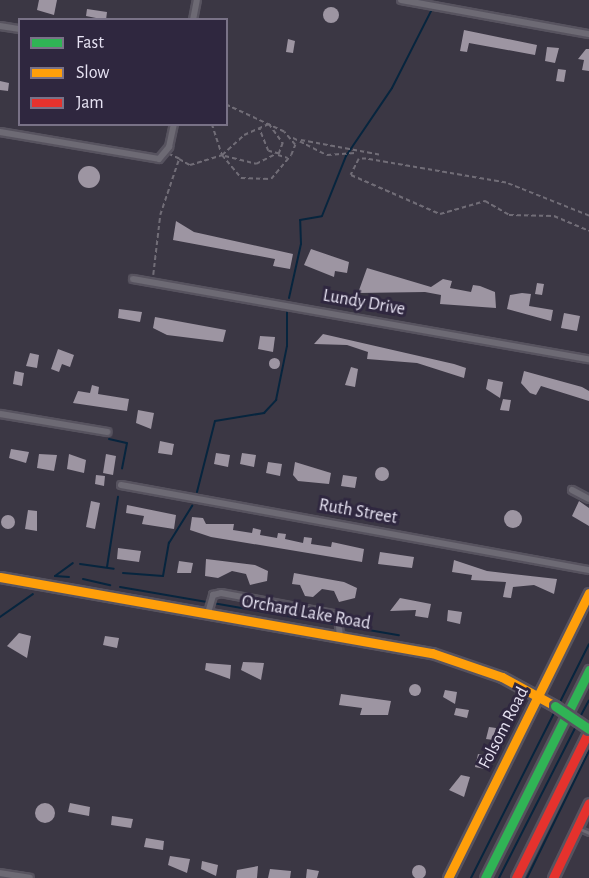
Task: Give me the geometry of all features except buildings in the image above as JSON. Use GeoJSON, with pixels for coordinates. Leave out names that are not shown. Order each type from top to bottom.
{"type":"FeatureCollection","features":[{"type":"Feature","properties":{"kind":"main road","name":"Orchard Lake Road"},"geometry":{"type":"LineString","coordinates":[[0,577],[448,657],[538,696],[589,730]]}},
{"type":"Feature","properties":{"kind":"main road","name":"Folsom Road"},"geometry":{"type":"LineString","coordinates":[[448,878],[589,593]]}},
{"type":"Feature","properties":{"kind":"main road"},"geometry":{"type":"LineString","coordinates":[[485,878],[589,670]]}},
{"type":"Feature","properties":{"kind":"main road"},"geometry":{"type":"LineString","coordinates":[[516,878],[589,730]]}},
{"type":"Feature","properties":{"kind":"main road"},"geometry":{"type":"LineString","coordinates":[[553,878],[589,803]]}},
{"type":"Feature","properties":{"kind":"street"},"geometry":{"type":"LineString","coordinates":[[193,18],[197,0]]}},
{"type":"Feature","properties":{"kind":"street"},"geometry":{"type":"LineString","coordinates":[[401,0],[589,34]]}},
{"type":"Feature","properties":{"kind":"street"},"geometry":{"type":"LineString","coordinates":[[0,26],[18,29]]}},
{"type":"Feature","properties":{"kind":"street"},"geometry":{"type":"LineString","coordinates":[[0,132],[159,159],[168,150],[174,126]]}},
{"type":"Feature","properties":{"kind":"street","name":"Lundy Drive"},"geometry":{"type":"LineString","coordinates":[[133,279],[589,359]]}},
{"type":"Feature","properties":{"kind":"street"},"geometry":{"type":"LineString","coordinates":[[0,414],[108,432]]}},
{"type":"Feature","properties":{"kind":"street","name":"Ruth Street"},"geometry":{"type":"LineString","coordinates":[[121,485],[589,570]]}},
{"type":"Feature","properties":{"kind":"street"},"geometry":{"type":"LineString","coordinates":[[572,490],[589,499]]}},
{"type":"Feature","properties":{"kind":"street"},"geometry":{"type":"LineString","coordinates":[[208,613],[213,595],[221,593],[338,615],[340,637]]}},
{"type":"Feature","properties":{"kind":"street"},"geometry":{"type":"LineString","coordinates":[[0,873],[30,878]]}},
{"type":"Feature","properties":{"kind":"lane"},"geometry":{"type":"LineString","coordinates":[[577,827],[589,833]]}},
{"type":"Feature","properties":{"kind":"path"},"geometry":{"type":"LineString","coordinates":[[228,106],[292,138],[382,155]]}},
{"type":"Feature","properties":{"kind":"path"},"geometry":{"type":"LineString","coordinates":[[168,150],[190,165],[222,155],[268,124]]}},
{"type":"Feature","properties":{"kind":"path"},"geometry":{"type":"LineString","coordinates":[[222,155],[256,164],[274,155],[284,146],[268,124]]}},
{"type":"Feature","properties":{"kind":"path"},"geometry":{"type":"LineString","coordinates":[[213,126],[222,155],[242,178],[264,182],[289,158],[292,138]]}},
{"type":"Feature","properties":{"kind":"path"},"geometry":{"type":"LineString","coordinates":[[259,129],[274,155],[289,158]]}},
{"type":"Feature","properties":{"kind":"path"},"geometry":{"type":"LineString","coordinates":[[301,140],[327,155],[359,154],[351,175],[357,182],[388,187],[440,214],[485,201],[510,215],[554,216],[589,231]]}},
{"type":"Feature","properties":{"kind":"path"},"geometry":{"type":"LineString","coordinates":[[153,282],[160,215],[179,159]]}},
{"type":"Feature","properties":{"kind":"path"},"geometry":{"type":"LineString","coordinates":[[359,159],[506,183],[589,216]]}},
{"type":"Feature","properties":{"kind":"waterway"},"geometry":{"type":"LineString","coordinates":[[289,298],[301,244],[300,220],[322,216],[346,156],[392,88],[432,9]]}},
{"type":"Feature","properties":{"kind":"waterway"},"geometry":{"type":"LineString","coordinates":[[197,492],[215,421],[264,413],[276,400],[287,346],[287,312]]}},
{"type":"Feature","properties":{"kind":"waterway"},"geometry":{"type":"LineString","coordinates":[[109,439],[127,443],[122,469]]}},
{"type":"Feature","properties":{"kind":"waterway"},"geometry":{"type":"LineString","coordinates":[[107,567],[118,497]]}},
{"type":"Feature","properties":{"kind":"waterway"},"geometry":{"type":"LineString","coordinates":[[123,573],[163,576],[169,543],[192,506]]}},
{"type":"Feature","properties":{"kind":"waterway"},"geometry":{"type":"LineString","coordinates":[[55,576],[73,563]]}},
{"type":"Feature","properties":{"kind":"waterway"},"geometry":{"type":"LineString","coordinates":[[80,564],[114,569]]}},
{"type":"Feature","properties":{"kind":"waterway"},"geometry":{"type":"LineString","coordinates":[[55,576],[69,577]]}},
{"type":"Feature","properties":{"kind":"waterway"},"geometry":{"type":"LineString","coordinates":[[83,579],[110,585]]}},
{"type":"Feature","properties":{"kind":"waterway"},"geometry":{"type":"LineString","coordinates":[[120,587],[399,635]]}},
{"type":"Feature","properties":{"kind":"waterway"},"geometry":{"type":"LineString","coordinates":[[0,617],[33,594]]}},
{"type":"Feature","properties":{"kind":"waterway"},"geometry":{"type":"LineString","coordinates":[[558,706],[589,644]]}},
{"type":"Feature","properties":{"kind":"waterway"},"geometry":{"type":"LineString","coordinates":[[579,719],[589,700]]}},
{"type":"Feature","properties":{"kind":"waterway"},"geometry":{"type":"LineString","coordinates":[[471,878],[555,711]]}},
{"type":"Feature","properties":{"kind":"waterway"},"geometry":{"type":"LineString","coordinates":[[499,878],[577,724]]}},
{"type":"Feature","properties":{"kind":"waterway"},"geometry":{"type":"LineString","coordinates":[[527,878],[589,751]]}},
{"type":"Feature","properties":{"kind":"traffic: fast"},"geometry":{"type":"LineString","coordinates":[[485,878],[589,670]]}},
{"type":"Feature","properties":{"kind":"traffic: fast"},"geometry":{"type":"LineString","coordinates":[[555,706],[589,729]]}},
{"type":"Feature","properties":{"kind":"traffic: slow"},"geometry":{"type":"LineString","coordinates":[[0,577],[432,653],[502,677],[555,706]]}},
{"type":"Feature","properties":{"kind":"traffic: slow"},"geometry":{"type":"LineString","coordinates":[[448,878],[589,593]]}},
{"type":"Feature","properties":{"kind":"traffic: jam"},"geometry":{"type":"LineString","coordinates":[[516,878],[589,731]]}},
{"type":"Feature","properties":{"kind":"traffic: jam"},"geometry":{"type":"LineString","coordinates":[[553,878],[589,803]]}}]}
